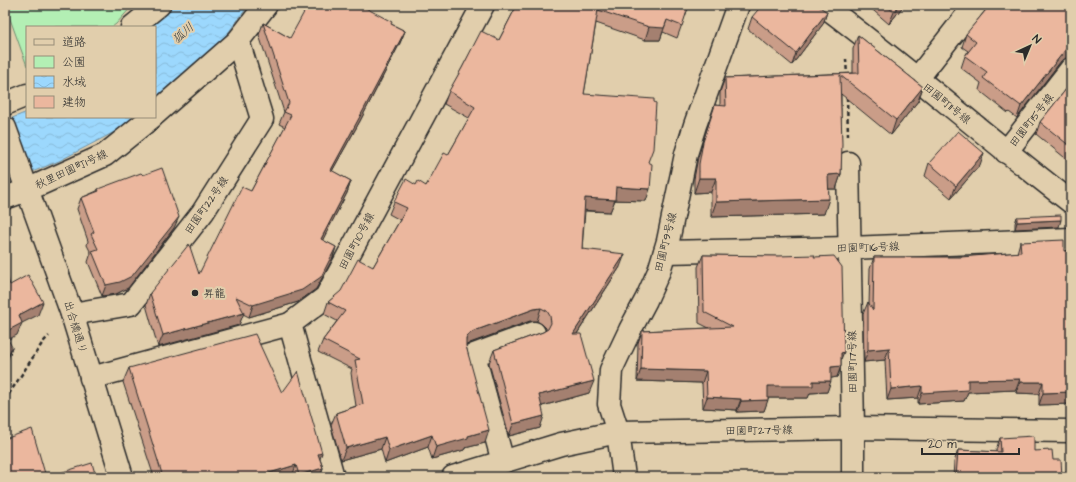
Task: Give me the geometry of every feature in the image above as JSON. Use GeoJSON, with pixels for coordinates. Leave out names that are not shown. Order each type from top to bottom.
{"type":"FeatureCollection","features":[{"type":"Feature","properties":{"kind":"street"},"geometry":{"type":"LineString","coordinates":[[133,26],[159,5]]}},
{"type":"Feature","properties":{"kind":"street"},"geometry":{"type":"LineString","coordinates":[[156,113],[238,41],[266,5]]}},
{"type":"Feature","properties":{"kind":"street","name":"田園町10号線"},"geometry":{"type":"LineString","coordinates":[[290,324],[326,297],[483,5]]}},
{"type":"Feature","properties":{"kind":"street","name":"田園町9号線"},"geometry":{"type":"LineString","coordinates":[[624,477],[618,432],[609,404],[611,370],[659,271],[665,252],[686,154],[738,5]]}},
{"type":"Feature","properties":{"kind":"street","name":"田園町11号線"},"geometry":{"type":"LineString","coordinates":[[823,5],[1006,152],[1071,202]]}},
{"type":"Feature","properties":{"kind":"street"},"geometry":{"type":"LineString","coordinates":[[917,79],[975,5]]}},
{"type":"Feature","properties":{"kind":"street","name":"田園町22号線"},"geometry":{"type":"LineString","coordinates":[[72,314],[131,304],[203,212],[262,119],[238,41]]}},
{"type":"Feature","properties":{"kind":"street","name":"田園町15号線"},"geometry":{"type":"LineString","coordinates":[[1006,152],[1071,68]]}},
{"type":"Feature","properties":{"kind":"street"},"geometry":{"type":"LineString","coordinates":[[5,104],[26,95]]}},
{"type":"Feature","properties":{"kind":"street","name":"秋里田園町1号線"},"geometry":{"type":"LineString","coordinates":[[5,198],[25,185],[106,155],[151,118]]}},
{"type":"Feature","properties":{"kind":"street","name":"出合橋通り"},"geometry":{"type":"LineString","coordinates":[[5,128],[72,314],[122,477]]}},
{"type":"Feature","properties":{"kind":"street","name":"田園町17号線"},"geometry":{"type":"LineString","coordinates":[[848,163],[853,477]]}},
{"type":"Feature","properties":{"kind":"street","name":"田園町16号線"},"geometry":{"type":"LineString","coordinates":[[665,252],[849,248],[1071,239]]}},
{"type":"Feature","properties":{"kind":"street"},"geometry":{"type":"LineString","coordinates":[[91,378],[290,324],[333,477]]}},
{"type":"Feature","properties":{"kind":"street"},"geometry":{"type":"LineString","coordinates":[[503,462],[474,355],[534,333]]}},
{"type":"Feature","properties":{"kind":"street","name":"田園町27号線"},"geometry":{"type":"LineString","coordinates":[[453,477],[475,474],[503,462],[561,444],[618,432],[853,428],[1071,431]]}},
{"type":"Feature","properties":{"kind":"path"},"geometry":{"type":"LineString","coordinates":[[846,22],[847,77]]}},
{"type":"Feature","properties":{"kind":"path"},"geometry":{"type":"LineString","coordinates":[[847,93],[848,163]]}},
{"type":"Feature","properties":{"kind":"path"},"geometry":{"type":"LineString","coordinates":[[5,400],[43,342],[72,314]]}},
{"type":"Feature","properties":{"kind":"green space"},"geometry":{"type":"Polygon","coordinates":[[[5,5],[133,5],[113,26],[26,26],[26,63],[5,5]]]}},
{"type":"Feature","properties":{"kind":"water","name":"狐川"},"geometry":{"type":"Polygon","coordinates":[[[173,5],[249,5],[225,37],[176,85],[156,101],[156,26],[152,26],[173,5]]]}},
{"type":"Feature","properties":{"kind":"water"},"geometry":{"type":"Polygon","coordinates":[[[26,112],[26,118],[135,118],[122,128],[59,161],[5,183],[5,121],[26,112]]]}},
{"type":"Feature","properties":{"kind":"building"},"geometry":{"type":"Polygon","coordinates":[[[308,5],[360,5],[392,22],[391,24],[405,31],[331,170],[351,181],[321,239],[336,247],[321,277],[302,290],[253,305],[236,297],[244,313],[163,335],[150,293],[189,244],[199,274],[242,187],[251,191],[291,115],[284,112],[289,103],[263,23],[290,38],[308,5]]]}},
{"type":"Feature","properties":{"kind":"building"},"geometry":{"type":"Polygon","coordinates":[[[517,5],[689,5],[682,26],[667,20],[664,28],[649,27],[598,10],[584,94],[654,99],[654,102],[656,103],[653,149],[648,162],[652,164],[650,189],[616,187],[615,200],[585,198],[582,249],[625,254],[573,334],[581,334],[594,381],[539,395],[544,416],[513,424],[494,350],[548,329],[551,323],[550,316],[547,311],[541,308],[534,309],[474,331],[469,334],[466,339],[466,346],[489,430],[468,436],[468,438],[436,447],[432,435],[389,450],[385,437],[346,448],[336,413],[363,404],[355,360],[360,359],[323,340],[345,311],[328,302],[341,291],[358,259],[373,267],[407,208],[394,202],[406,179],[416,185],[418,181],[426,186],[444,153],[448,155],[475,107],[449,91],[481,31],[499,40],[517,5]]]}},
{"type":"Feature","properties":{"kind":"building"},"geometry":{"type":"Polygon","coordinates":[[[762,5],[817,5],[827,12],[796,53],[752,17],[762,5]]]}},
{"type":"Feature","properties":{"kind":"building"},"geometry":{"type":"Polygon","coordinates":[[[885,5],[899,5],[894,12],[885,5]]]}},
{"type":"Feature","properties":{"kind":"building"},"geometry":{"type":"Polygon","coordinates":[[[990,5],[1071,5],[1071,45],[1066,49],[1021,106],[983,78],[987,72],[965,56],[976,42],[966,34],[990,5]]]}},
{"type":"Feature","properties":{"kind":"building"},"geometry":{"type":"Polygon","coordinates":[[[858,35],[923,87],[896,120],[840,75],[842,144],[841,174],[828,175],[829,199],[716,202],[716,178],[699,178],[699,164],[703,142],[715,105],[726,106],[725,78],[859,73],[858,35]]]}},
{"type":"Feature","properties":{"kind":"building"},"geometry":{"type":"Polygon","coordinates":[[[1071,83],[1071,147],[1040,122],[1071,83]]]}},
{"type":"Feature","properties":{"kind":"building"},"geometry":{"type":"Polygon","coordinates":[[[958,131],[984,153],[956,186],[929,163],[958,131]]]}},
{"type":"Feature","properties":{"kind":"building"},"geometry":{"type":"Polygon","coordinates":[[[162,168],[179,217],[132,276],[120,282],[106,285],[92,251],[98,249],[91,234],[94,232],[81,198],[99,191],[98,189],[141,173],[143,175],[162,168]]]}},
{"type":"Feature","properties":{"kind":"building"},"geometry":{"type":"Polygon","coordinates":[[[1061,215],[1061,220],[1017,222],[1017,217],[1061,215]]]}},
{"type":"Feature","properties":{"kind":"building"},"geometry":{"type":"Polygon","coordinates":[[[1064,240],[1064,251],[1071,251],[1071,392],[1043,393],[1043,382],[1020,382],[1020,379],[968,380],[968,390],[922,393],[922,386],[891,389],[889,348],[868,350],[868,302],[873,310],[874,257],[961,257],[1021,252],[1020,242],[1064,240]]]}},
{"type":"Feature","properties":{"kind":"building"},"geometry":{"type":"Polygon","coordinates":[[[703,255],[834,256],[842,267],[844,352],[841,353],[841,366],[831,367],[831,381],[813,381],[813,386],[768,386],[768,400],[741,401],[741,399],[707,397],[706,371],[641,369],[642,331],[733,327],[704,312],[703,255]]]}},
{"type":"Feature","properties":{"kind":"building"},"geometry":{"type":"Polygon","coordinates":[[[5,271],[10,285],[28,275],[43,302],[19,315],[22,323],[5,332],[5,271]]]}},
{"type":"Feature","properties":{"kind":"building"},"geometry":{"type":"Polygon","coordinates":[[[5,334],[12,347],[5,362],[5,334]]]}},
{"type":"Feature","properties":{"kind":"building"},"geometry":{"type":"Polygon","coordinates":[[[255,334],[282,393],[298,371],[322,453],[318,454],[323,468],[299,475],[296,465],[256,477],[163,477],[129,368],[255,334]]]}},
{"type":"Feature","properties":{"kind":"building"},"geometry":{"type":"Polygon","coordinates":[[[32,429],[46,477],[5,477],[5,439],[32,429]]]}},
{"type":"Feature","properties":{"kind":"building"},"geometry":{"type":"Polygon","coordinates":[[[1034,436],[1034,451],[1052,450],[1053,460],[1061,460],[1062,477],[956,477],[958,450],[1001,452],[1000,438],[1034,436]]]}},
{"type":"Feature","properties":{"kind":"building"},"geometry":{"type":"Polygon","coordinates":[[[92,463],[96,477],[47,477],[92,463]]]}},
{"type":"Feature","properties":{"kind":"place","name":"昇龍"},"geometry":{"type":"Point","coordinates":[195,293]}}]}
